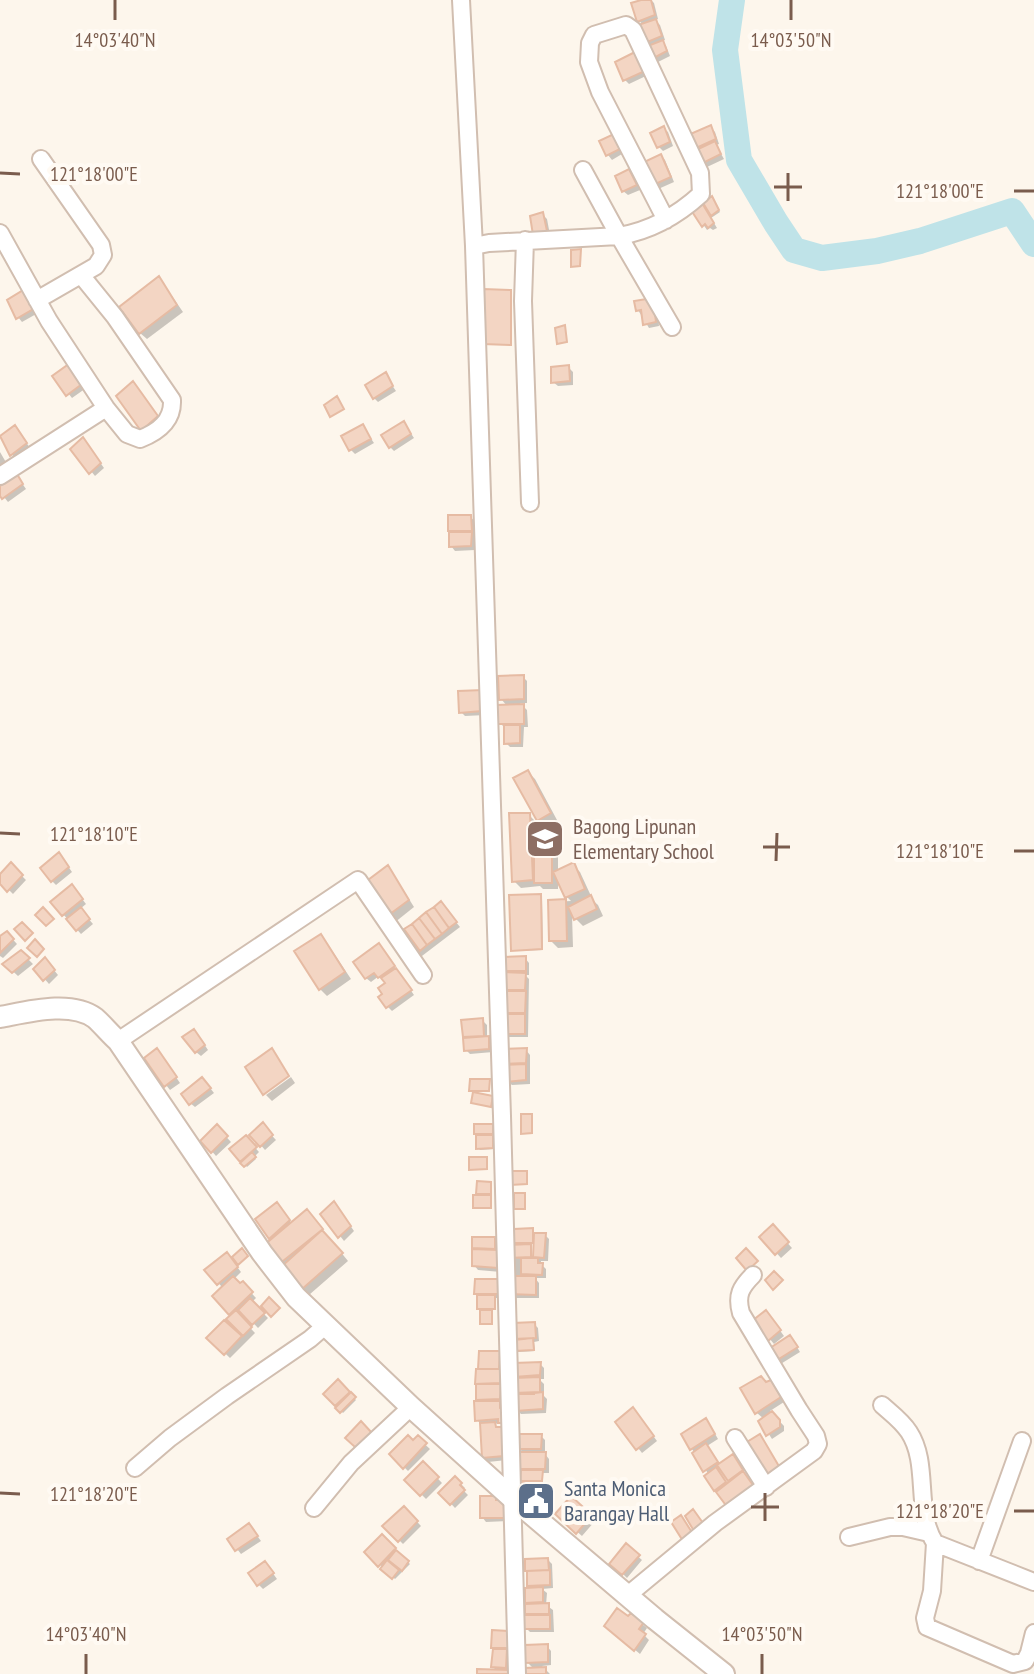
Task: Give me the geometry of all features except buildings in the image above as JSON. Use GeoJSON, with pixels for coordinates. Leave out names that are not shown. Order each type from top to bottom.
{"type":"FeatureCollection","features":[{"type":"Feature","properties":{"kind":"street"},"geometry":{"type":"LineString","coordinates":[[461,0],[474,246],[517,1674]]}},
{"type":"Feature","properties":{"kind":"street"},"geometry":{"type":"LineString","coordinates":[[474,246],[634,234],[666,220],[689,206],[701,194],[700,173],[633,30],[626,25],[594,35],[590,43],[589,62],[607,105],[666,220]]}},
{"type":"Feature","properties":{"kind":"street"},"geometry":{"type":"LineString","coordinates":[[37,300],[96,266],[103,255],[101,245],[41,159]]}},
{"type":"Feature","properties":{"kind":"street"},"geometry":{"type":"LineString","coordinates":[[583,170],[672,327]]}},
{"type":"Feature","properties":{"kind":"street"},"geometry":{"type":"LineString","coordinates":[[0,233],[37,300],[106,408],[127,434],[140,439],[155,434],[168,418],[172,400],[115,317],[81,275]]}},
{"type":"Feature","properties":{"kind":"street"},"geometry":{"type":"LineString","coordinates":[[525,240],[523,301],[530,503]]}},
{"type":"Feature","properties":{"kind":"street"},"geometry":{"type":"LineString","coordinates":[[0,476],[106,408]]}},
{"type":"Feature","properties":{"kind":"street"},"geometry":{"type":"LineString","coordinates":[[118,1041],[358,880],[423,975]]}},
{"type":"Feature","properties":{"kind":"street"},"geometry":{"type":"LineString","coordinates":[[0,1017],[41,1009],[81,1011],[94,1017],[118,1041],[262,1253],[296,1297],[511,1497],[724,1674]]}},
{"type":"Feature","properties":{"kind":"street"},"geometry":{"type":"LineString","coordinates":[[628,1595],[715,1523],[814,1451],[818,1444],[741,1313],[739,1294],[753,1275]]}},
{"type":"Feature","properties":{"kind":"street"},"geometry":{"type":"LineString","coordinates":[[135,1468],[170,1438],[325,1326]]}},
{"type":"Feature","properties":{"kind":"street"},"geometry":{"type":"LineString","coordinates":[[882,1405],[909,1432],[918,1450],[923,1507],[932,1538],[932,1591],[925,1618],[927,1627],[1013,1664],[1025,1661],[1034,1633]]}},
{"type":"Feature","properties":{"kind":"street"},"geometry":{"type":"LineString","coordinates":[[314,1508],[351,1463],[411,1407]]}},
{"type":"Feature","properties":{"kind":"street"},"geometry":{"type":"LineString","coordinates":[[735,1438],[766,1487]]}},
{"type":"Feature","properties":{"kind":"street"},"geometry":{"type":"LineString","coordinates":[[979,1561],[1022,1441]]}},
{"type":"Feature","properties":{"kind":"street"},"geometry":{"type":"LineString","coordinates":[[849,1537],[878,1529],[903,1527],[1034,1582]]}},
{"type":"Feature","properties":{"kind":"waterway"},"geometry":{"type":"LineString","coordinates":[[732,0],[725,50],[739,160],[794,250],[822,258],[877,251],[920,241],[1012,211],[1034,244]]}},
{"type":"Feature","properties":{"kind":"place","name":"Bagong Lipunan Elementary School"},"geometry":{"type":"Point","coordinates":[545,839]}},
{"type":"Feature","properties":{"kind":"place","name":"Santa Monica Barangay Hall"},"geometry":{"type":"Point","coordinates":[536,1501]}}]}
